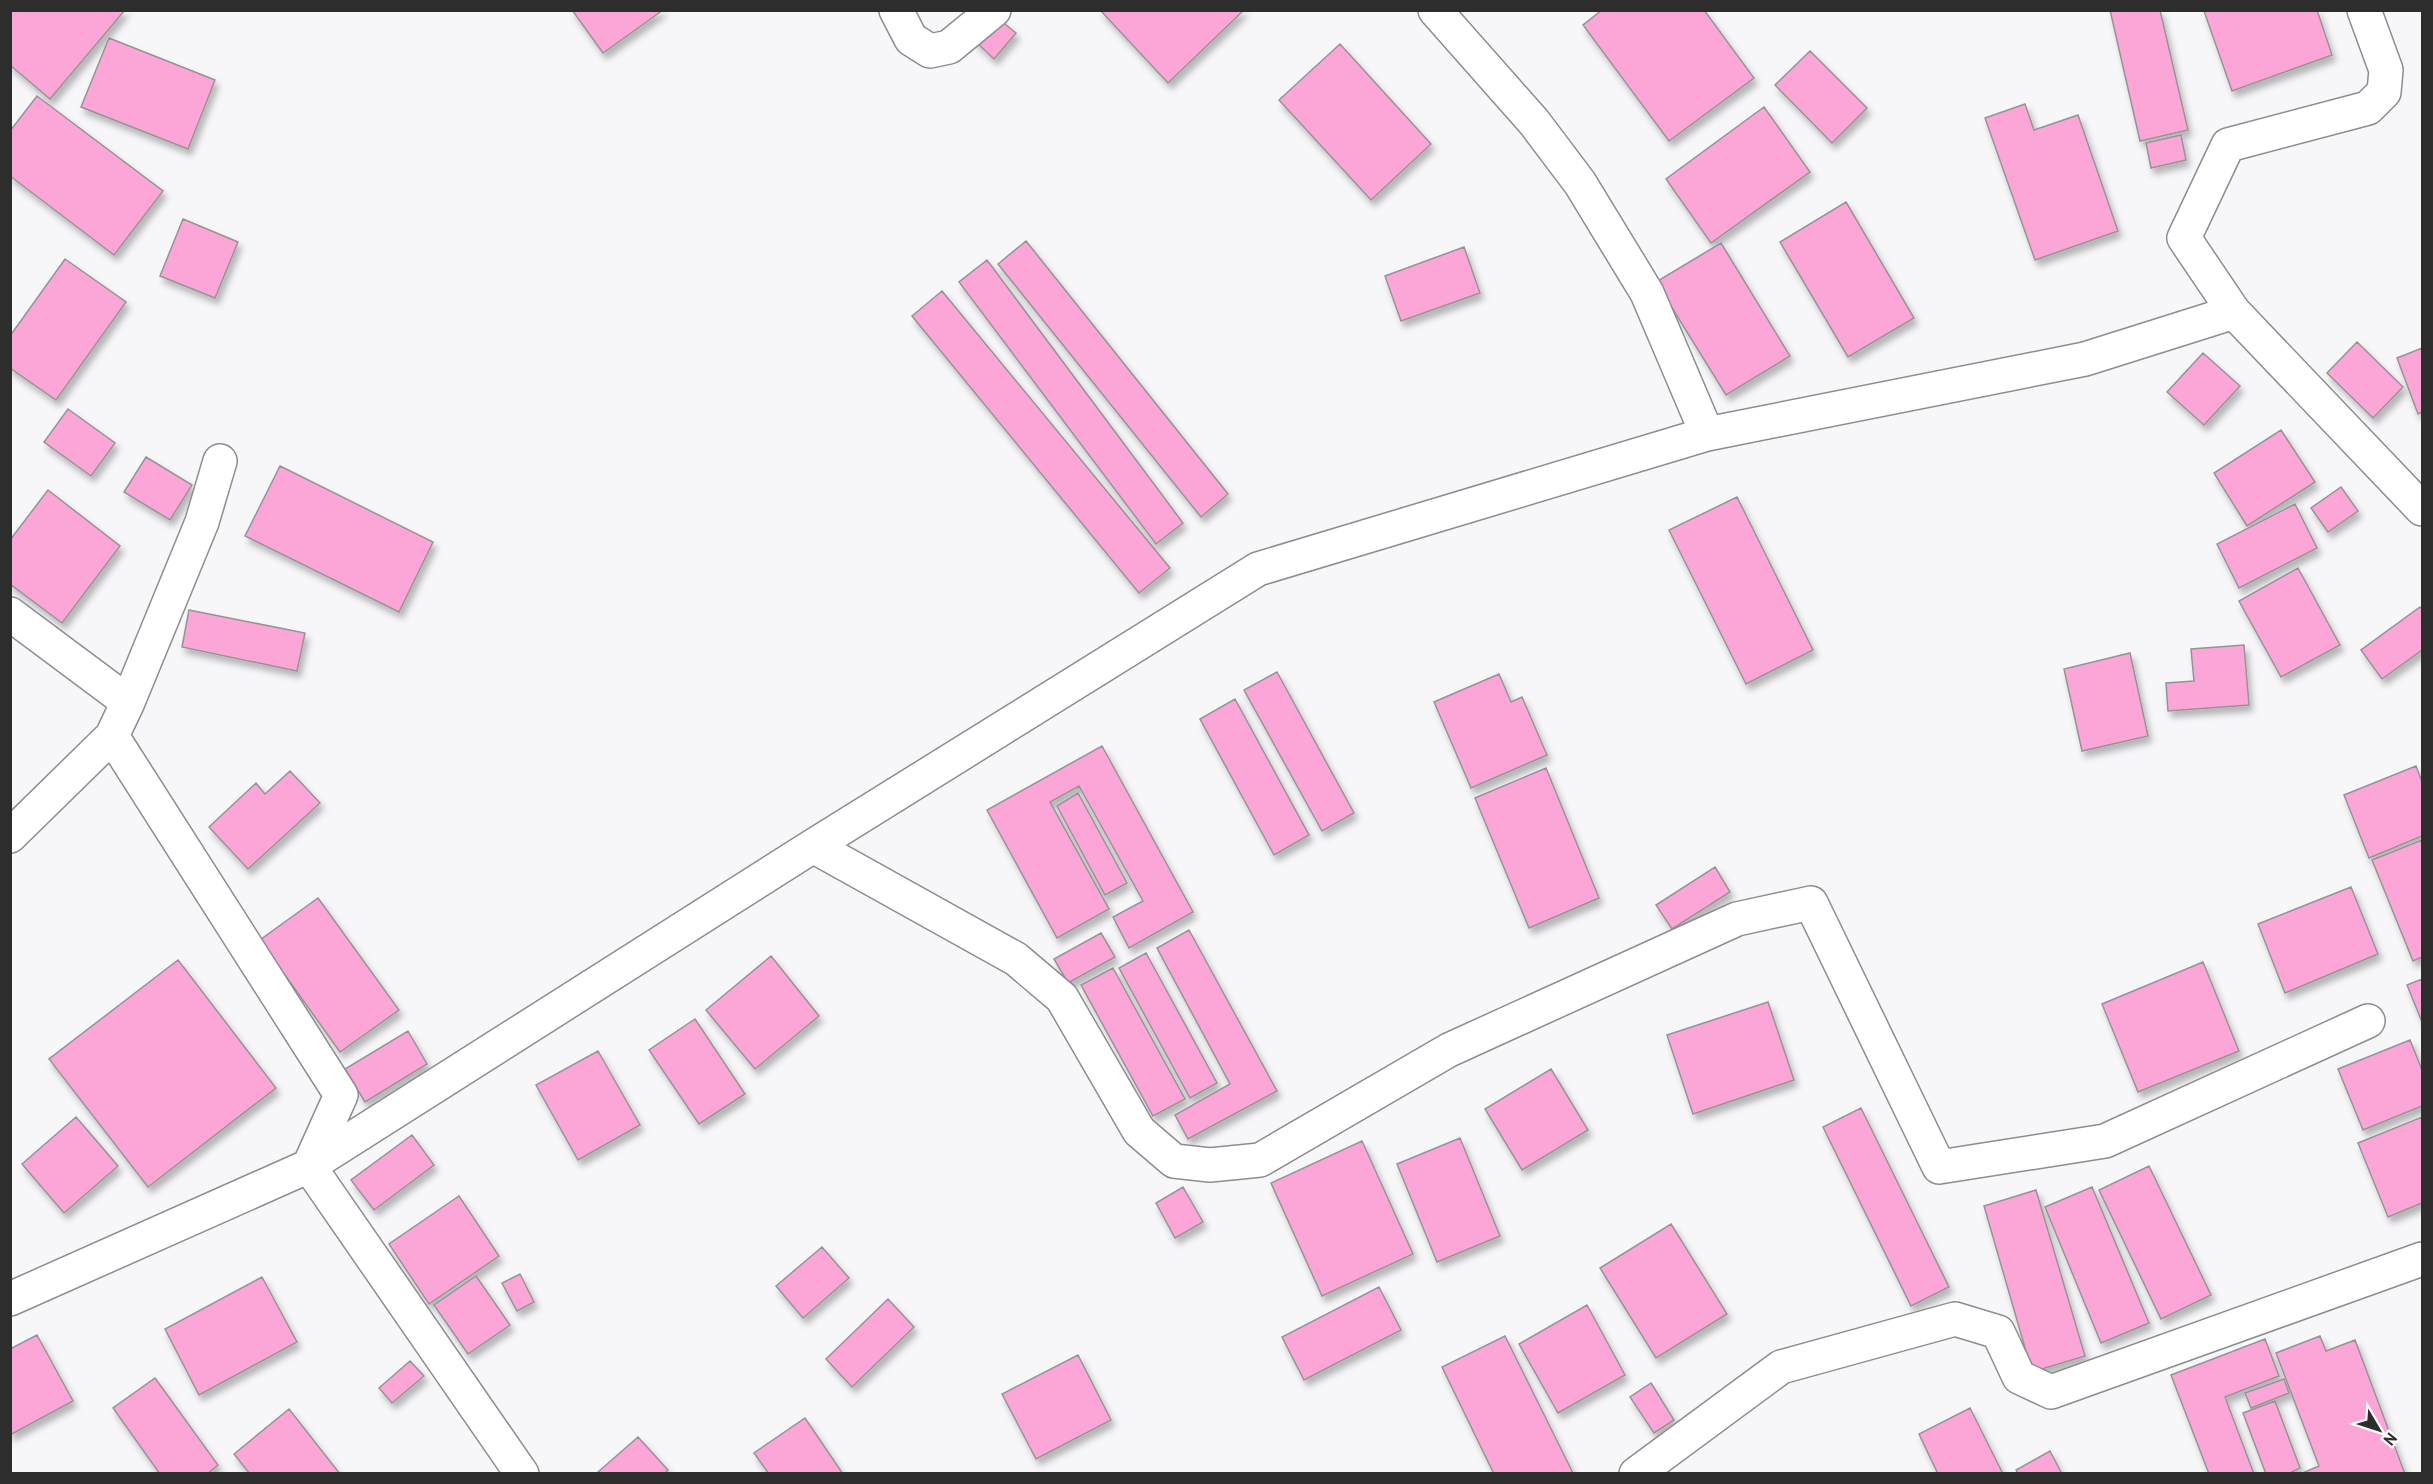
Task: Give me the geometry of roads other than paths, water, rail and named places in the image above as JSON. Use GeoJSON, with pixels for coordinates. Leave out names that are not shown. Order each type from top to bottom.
{"type":"FeatureCollection","features":[{"type":"Feature","properties":{"kind":"street"},"geometry":{"type":"LineString","coordinates":[[896,10],[911,39],[930,51],[949,47],[994,10]]}},
{"type":"Feature","properties":{"kind":"street"},"geometry":{"type":"LineString","coordinates":[[1435,10],[1533,122],[1580,183],[1647,292],[1707,435]]}},
{"type":"Feature","properties":{"kind":"street"},"geometry":{"type":"LineString","coordinates":[[2364,10],[2386,70],[2384,92],[2368,108],[2228,145],[2184,238],[2234,312],[2422,509]]}},
{"type":"Feature","properties":{"kind":"street"},"geometry":{"type":"LineString","coordinates":[[10,1299],[309,1166],[813,846],[1258,569],[1707,435],[2085,359],[2234,312]]}},
{"type":"Feature","properties":{"kind":"street"},"geometry":{"type":"LineString","coordinates":[[10,836],[112,736],[201,522],[220,461]]}},
{"type":"Feature","properties":{"kind":"street"},"geometry":{"type":"LineString","coordinates":[[10,614],[128,702]]}},
{"type":"Feature","properties":{"kind":"street"},"geometry":{"type":"LineString","coordinates":[[112,736],[340,1095],[309,1166]]}},
{"type":"Feature","properties":{"kind":"street"},"geometry":{"type":"LineString","coordinates":[[813,846],[1016,959],[1062,998],[1139,1131],[1174,1161],[1210,1165],[1260,1160],[1449,1050],[1737,919],[1811,903],[1939,1167],[2105,1142],[2368,1021]]}},
{"type":"Feature","properties":{"kind":"street"},"geometry":{"type":"LineString","coordinates":[[309,1166],[522,1473]]}},
{"type":"Feature","properties":{"kind":"street"},"geometry":{"type":"LineString","coordinates":[[1636,1473],[1781,1367],[1956,1318],[1998,1332],[2019,1377],[2051,1392],[2422,1259]]}}]}
